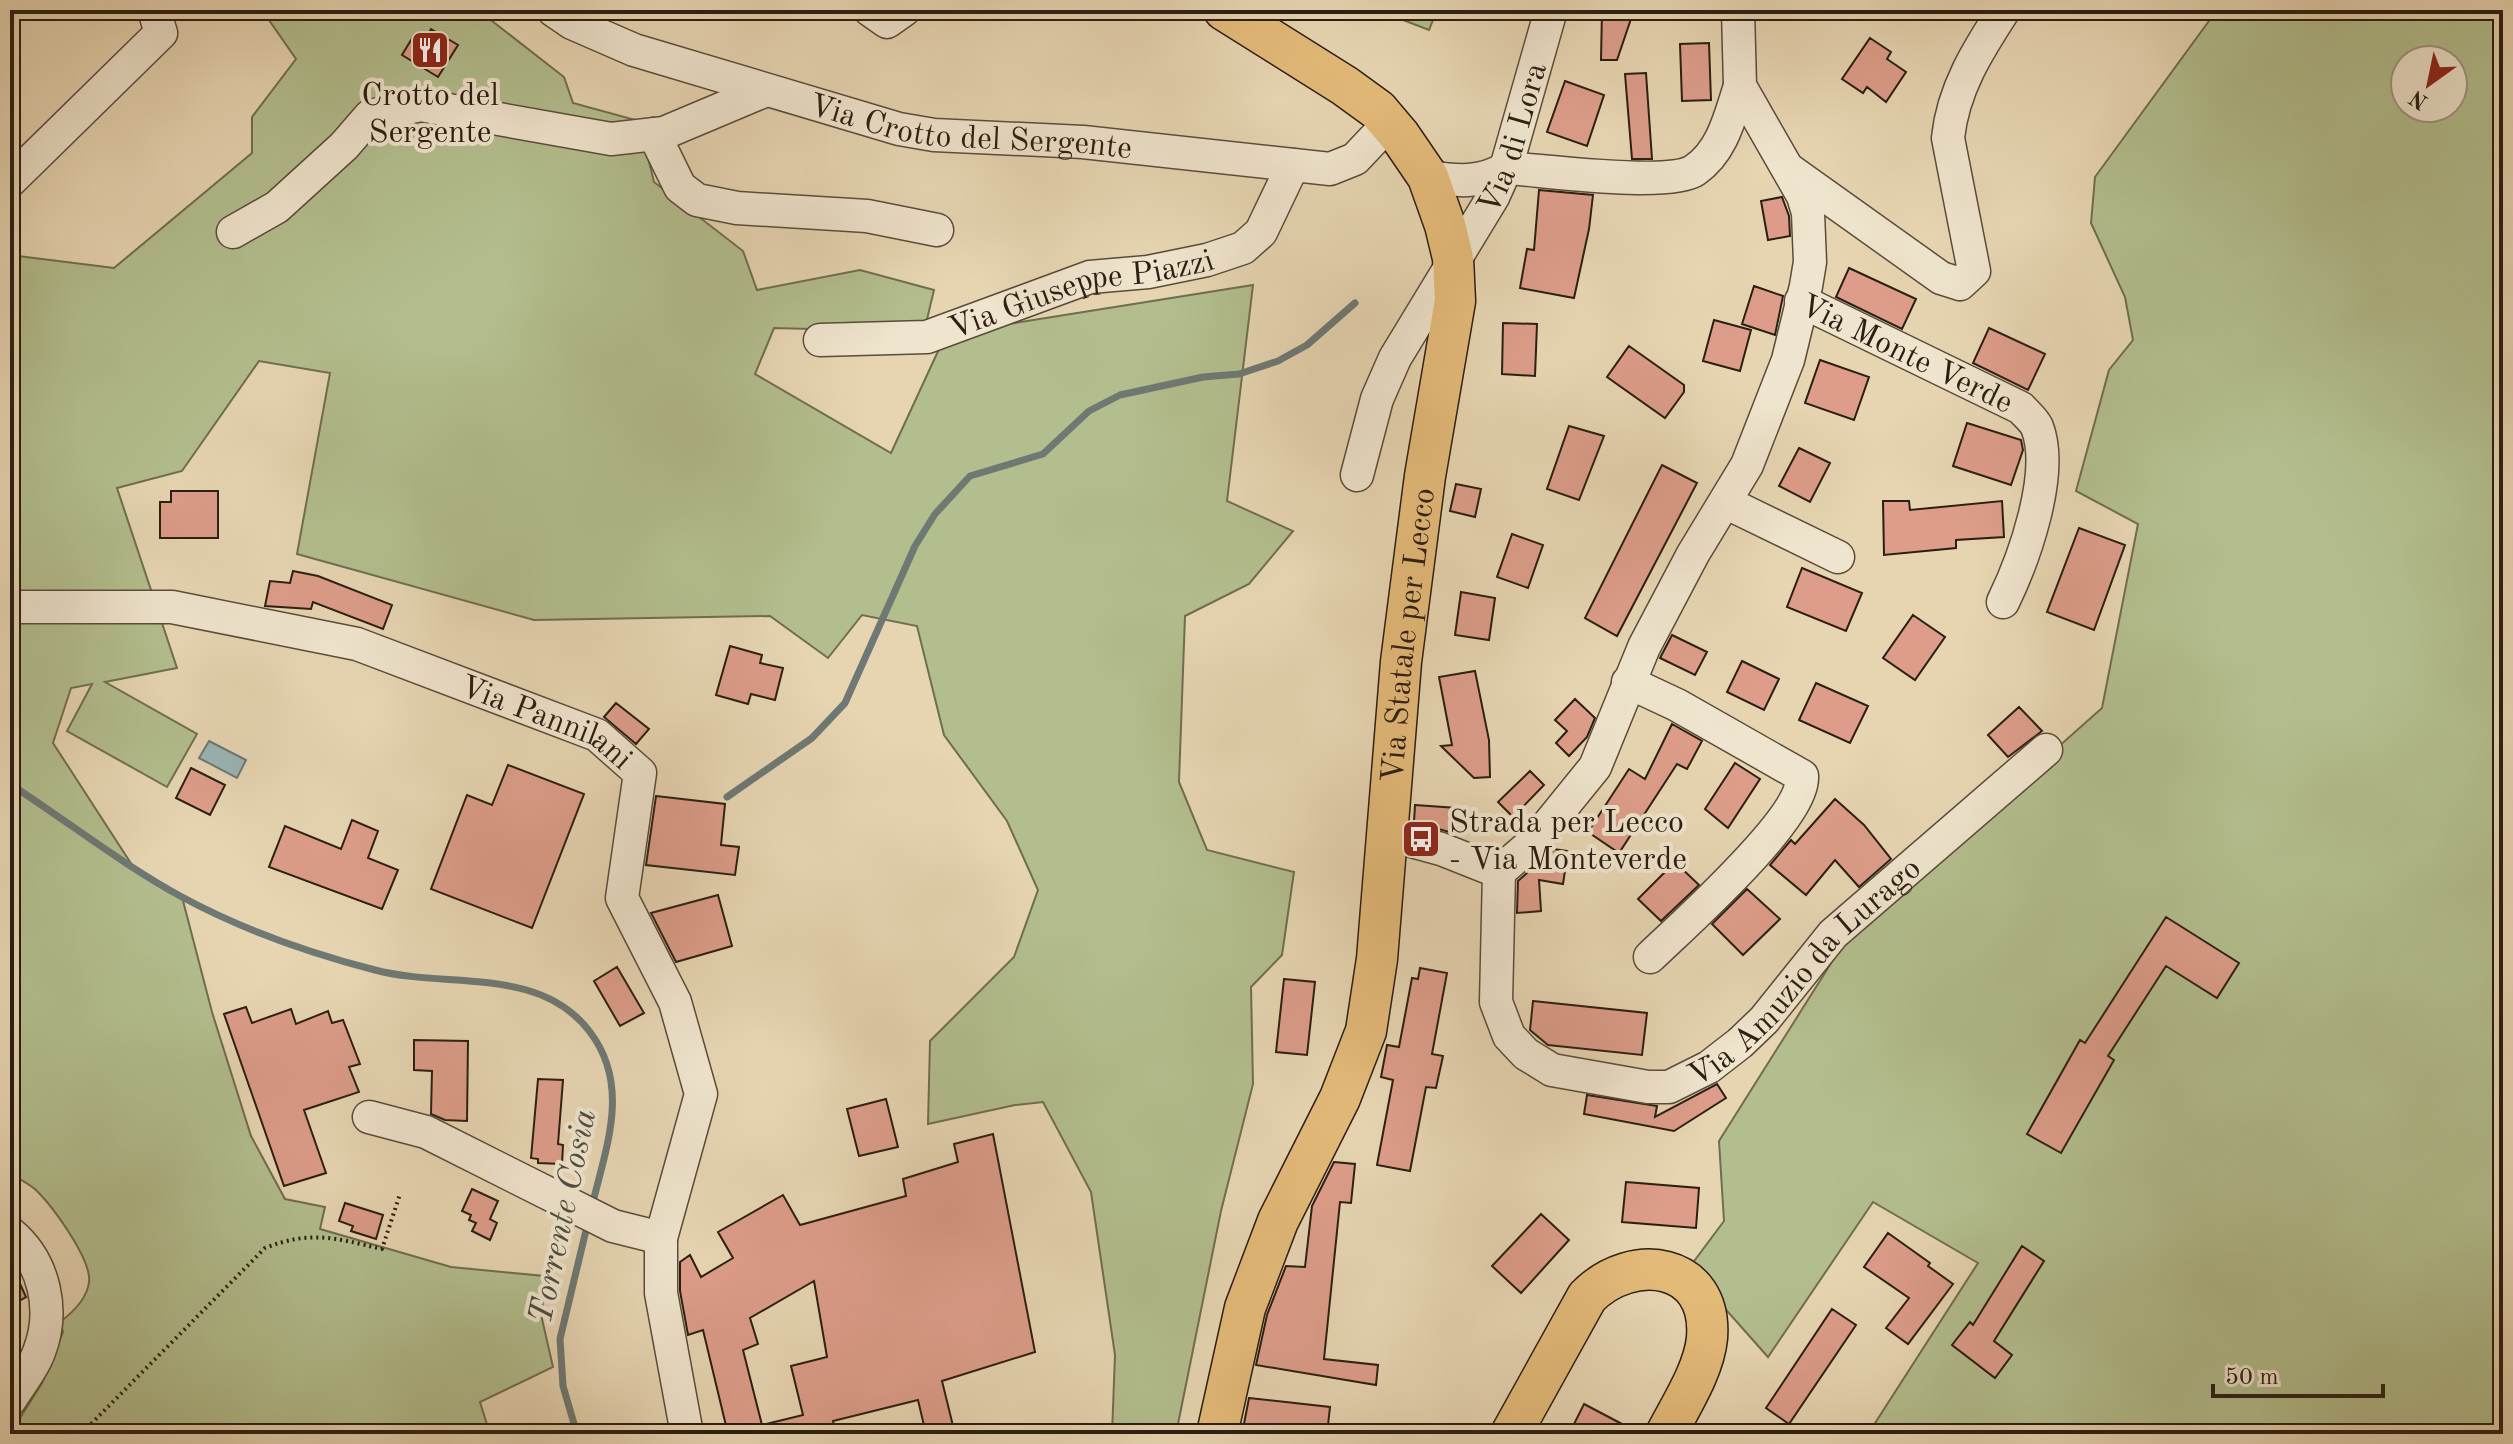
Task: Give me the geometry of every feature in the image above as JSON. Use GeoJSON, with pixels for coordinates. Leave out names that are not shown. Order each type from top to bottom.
{"type":"FeatureCollection","features":[{"type":"Feature","properties":{"kind":"main road","name":"Via Statale per Lecco"},"geometry":{"type":"LineString","coordinates":[[1217,1434],[1245,1308],[1278,1221],[1340,1098],[1366,1031],[1377,959],[1401,662],[1425,476],[1455,301],[1453,258],[1428,177],[1389,123],[1345,86],[1224,10]]}},
{"type":"Feature","properties":{"kind":"main road"},"geometry":{"type":"LineString","coordinates":[[1511,1434],[1587,1297],[1602,1281],[1643,1267],[1660,1268],[1680,1277],[1705,1308],[1707,1341],[1666,1434]]}},
{"type":"Feature","properties":{"kind":"street"},"geometry":{"type":"LineString","coordinates":[[10,181],[161,33],[154,10]]}},
{"type":"Feature","properties":{"kind":"street","name":"Via Crotto del Sergente"},"geometry":{"type":"LineString","coordinates":[[553,10],[572,23],[634,50],[764,91],[899,129],[934,135],[1083,142],[1330,169],[1355,159],[1389,123]]}},
{"type":"Feature","properties":{"kind":"street"},"geometry":{"type":"LineString","coordinates":[[870,10],[887,22],[904,10]]}},
{"type":"Feature","properties":{"kind":"street","name":"Via di Lora"},"geometry":{"type":"LineString","coordinates":[[1357,475],[1377,399],[1395,358],[1453,258],[1493,197],[1506,168],[1551,10]]}},
{"type":"Feature","properties":{"kind":"street"},"geometry":{"type":"LineString","coordinates":[[1428,177],[1460,181],[1491,177],[1506,168],[1643,178],[1693,172],[1722,141],[1740,86],[1738,10]]}},
{"type":"Feature","properties":{"kind":"street"},"geometry":{"type":"LineString","coordinates":[[1791,170],[1941,278],[1960,284],[1969,278],[1974,271],[1948,138],[1950,119],[1969,64],[2004,10]]}},
{"type":"Feature","properties":{"kind":"street"},"geometry":{"type":"LineString","coordinates":[[1740,86],[1791,170],[1808,213],[1810,262],[1801,301]]}},
{"type":"Feature","properties":{"kind":"street"},"geometry":{"type":"LineString","coordinates":[[233,232],[277,207],[344,146],[370,116],[420,105],[611,139],[654,134],[764,91]]}},
{"type":"Feature","properties":{"kind":"street"},"geometry":{"type":"LineString","coordinates":[[654,134],[680,187],[697,200],[737,208],[867,216],[937,230]]}},
{"type":"Feature","properties":{"kind":"street","name":"Via Giuseppe Piazzi"},"geometry":{"type":"LineString","coordinates":[[820,340],[927,337],[1090,277],[1148,272],[1207,260],[1243,248],[1261,232],[1293,165]]}},
{"type":"Feature","properties":{"kind":"street","name":"Via Monte Verde"},"geometry":{"type":"LineString","coordinates":[[1499,872],[1535,841],[1595,767],[1628,682],[1693,554],[1727,503],[1747,465],[1788,360],[1801,301],[2021,408],[2037,426],[2044,472],[2019,571],[2003,602]]}},
{"type":"Feature","properties":{"kind":"street"},"geometry":{"type":"LineString","coordinates":[[1727,503],[1838,557]]}},
{"type":"Feature","properties":{"kind":"street","name":"Via Pannilani"},"geometry":{"type":"LineString","coordinates":[[10,607],[172,607],[357,644],[597,735],[640,773],[622,898],[675,1002],[701,1094],[661,1238],[661,1293],[687,1434]]}},
{"type":"Feature","properties":{"kind":"street"},"geometry":{"type":"LineString","coordinates":[[1628,682],[1677,705],[1802,776],[1796,800],[1750,859],[1650,957]]}},
{"type":"Feature","properties":{"kind":"street","name":"Via Amuzio da Lurago"},"geometry":{"type":"LineString","coordinates":[[1499,872],[1496,1002],[1504,1027],[1517,1046],[1552,1070],[1648,1087],[1669,1087],[1688,1080],[1740,1043],[1764,1020],[1833,934],[2046,750]]}},
{"type":"Feature","properties":{"kind":"street"},"geometry":{"type":"LineString","coordinates":[[1386,834],[1441,849],[1499,872]]}},
{"type":"Feature","properties":{"kind":"street"},"geometry":{"type":"LineString","coordinates":[[369,1117],[426,1132],[613,1226],[661,1238]]}},
{"type":"Feature","properties":{"kind":"street"},"geometry":{"type":"LineString","coordinates":[[10,1233],[24,1248],[43,1280],[48,1318],[39,1353],[10,1400]]}},
{"type":"Feature","properties":{"kind":"path"},"geometry":{"type":"LineString","coordinates":[[57,1434],[89,1426],[265,1248],[289,1239],[322,1234],[382,1249],[400,1194]]}},
{"type":"Feature","properties":{"kind":"green space"},"geometry":{"type":"Polygon","coordinates":[[[262,10],[478,10],[564,77],[573,103],[639,121],[654,182],[743,251],[757,290],[860,270],[934,290],[924,332],[774,328],[755,374],[891,453],[946,334],[1253,285],[1227,501],[1293,531],[1249,584],[1185,616],[1179,782],[1207,850],[1294,872],[1282,955],[1251,987],[1253,1084],[1221,1211],[1176,1434],[1112,1434],[1115,1355],[1091,1192],[1043,1102],[928,1124],[930,1041],[1014,957],[1038,890],[1007,821],[944,735],[917,626],[862,615],[828,658],[770,616],[534,620],[297,554],[330,373],[259,361],[182,471],[117,488],[177,668],[105,682],[197,734],[167,787],[67,731],[92,684],[71,688],[53,743],[134,868],[182,897],[212,1012],[251,1136],[285,1199],[325,1207],[320,1229],[451,1267],[544,1276],[542,1319],[553,1367],[480,1402],[490,1434],[10,1434],[42,1383],[63,1332],[60,1322],[82,1300],[89,1282],[84,1261],[61,1221],[37,1191],[10,1173],[10,255],[114,268],[252,153],[252,117],[296,59],[262,10]]]}},
{"type":"Feature","properties":{"kind":"green space"},"geometry":{"type":"Polygon","coordinates":[[[1377,10],[1437,10],[1429,30],[1377,10]]]}},
{"type":"Feature","properties":{"kind":"green space"},"geometry":{"type":"Polygon","coordinates":[[[2217,10],[2503,10],[2503,1434],[1868,1434],[1978,1263],[1873,1202],[1768,1357],[1689,1268],[1724,1221],[1719,1141],[1852,930],[2102,708],[2138,524],[2076,491],[2109,370],[2133,340],[2125,297],[2091,223],[2095,177],[2217,10]]]}},
{"type":"Feature","properties":{"kind":"water"},"geometry":{"type":"Polygon","coordinates":[[[209,741],[246,760],[237,778],[199,758],[209,741]]]}},
{"type":"Feature","properties":{"kind":"building"},"geometry":{"type":"Polygon","coordinates":[[[1602,10],[1634,10],[1617,60],[1601,60],[1602,10]]]}},
{"type":"Feature","properties":{"kind":"building","name":"Crotto del Sergente"},"geometry":{"type":"Polygon","coordinates":[[[431,29],[458,45],[438,77],[402,55],[414,35],[424,41],[431,29]]]}},
{"type":"Feature","properties":{"kind":"building"},"geometry":{"type":"Polygon","coordinates":[[[1870,38],[1891,52],[1887,59],[1906,72],[1886,102],[1867,87],[1863,93],[1842,79],[1870,38]]]}},
{"type":"Feature","properties":{"kind":"building"},"geometry":{"type":"Polygon","coordinates":[[[1709,43],[1711,100],[1682,101],[1680,44],[1709,43]]]}},
{"type":"Feature","properties":{"kind":"building"},"geometry":{"type":"Polygon","coordinates":[[[1646,73],[1652,159],[1632,159],[1625,74],[1646,73]]]}},
{"type":"Feature","properties":{"kind":"building"},"geometry":{"type":"Polygon","coordinates":[[[1565,81],[1604,95],[1587,146],[1547,132],[1565,81]]]}},
{"type":"Feature","properties":{"kind":"building"},"geometry":{"type":"Polygon","coordinates":[[[1539,190],[1593,195],[1574,298],[1520,288],[1527,249],[1534,250],[1539,190]]]}},
{"type":"Feature","properties":{"kind":"building"},"geometry":{"type":"Polygon","coordinates":[[[1782,197],[1789,216],[1790,236],[1768,240],[1761,201],[1782,197]]]}},
{"type":"Feature","properties":{"kind":"building"},"geometry":{"type":"Polygon","coordinates":[[[1849,268],[1916,299],[1902,329],[1836,297],[1849,268]]]}},
{"type":"Feature","properties":{"kind":"building"},"geometry":{"type":"Polygon","coordinates":[[[1754,286],[1783,296],[1775,335],[1742,324],[1754,286]]]}},
{"type":"Feature","properties":{"kind":"building"},"geometry":{"type":"Polygon","coordinates":[[[1714,320],[1751,330],[1740,371],[1703,361],[1714,320]]]}},
{"type":"Feature","properties":{"kind":"building"},"geometry":{"type":"Polygon","coordinates":[[[1503,323],[1537,324],[1535,376],[1502,374],[1503,323]]]}},
{"type":"Feature","properties":{"kind":"building"},"geometry":{"type":"Polygon","coordinates":[[[1989,328],[2045,354],[2028,390],[1973,363],[1989,328]]]}},
{"type":"Feature","properties":{"kind":"building"},"geometry":{"type":"Polygon","coordinates":[[[1629,346],[1684,385],[1684,392],[1665,418],[1607,377],[1629,346]]]}},
{"type":"Feature","properties":{"kind":"building"},"geometry":{"type":"Polygon","coordinates":[[[1820,360],[1869,377],[1854,420],[1805,403],[1820,360]]]}},
{"type":"Feature","properties":{"kind":"building"},"geometry":{"type":"Polygon","coordinates":[[[1967,423],[2021,440],[2023,450],[2011,485],[1953,466],[1967,423]]]}},
{"type":"Feature","properties":{"kind":"building"},"geometry":{"type":"Polygon","coordinates":[[[1569,426],[1604,436],[1579,500],[1547,489],[1569,426]]]}},
{"type":"Feature","properties":{"kind":"building"},"geometry":{"type":"Polygon","coordinates":[[[1799,448],[1830,463],[1810,502],[1779,486],[1799,448]]]}},
{"type":"Feature","properties":{"kind":"building"},"geometry":{"type":"Polygon","coordinates":[[[1662,465],[1697,483],[1617,636],[1585,618],[1662,465]]]}},
{"type":"Feature","properties":{"kind":"building"},"geometry":{"type":"Polygon","coordinates":[[[1456,484],[1481,489],[1475,517],[1450,511],[1456,484]]]}},
{"type":"Feature","properties":{"kind":"building"},"geometry":{"type":"Polygon","coordinates":[[[171,491],[218,491],[218,538],[160,538],[160,502],[171,502],[171,491]]]}},
{"type":"Feature","properties":{"kind":"building"},"geometry":{"type":"Polygon","coordinates":[[[1883,501],[1909,501],[1910,510],[2002,501],[2004,537],[1956,540],[1956,548],[1884,555],[1883,501]]]}},
{"type":"Feature","properties":{"kind":"building"},"geometry":{"type":"Polygon","coordinates":[[[2079,528],[2125,545],[2094,630],[2047,612],[2079,528]]]}},
{"type":"Feature","properties":{"kind":"building"},"geometry":{"type":"Polygon","coordinates":[[[1512,534],[1543,545],[1528,588],[1497,577],[1512,534]]]}},
{"type":"Feature","properties":{"kind":"building"},"geometry":{"type":"Polygon","coordinates":[[[1802,568],[1862,593],[1846,631],[1787,607],[1802,568]]]}},
{"type":"Feature","properties":{"kind":"building"},"geometry":{"type":"Polygon","coordinates":[[[293,571],[318,576],[392,605],[383,629],[313,602],[311,609],[265,606],[270,581],[290,583],[293,571]]]}},
{"type":"Feature","properties":{"kind":"building"},"geometry":{"type":"Polygon","coordinates":[[[1461,592],[1495,598],[1489,640],[1455,635],[1461,592]]]}},
{"type":"Feature","properties":{"kind":"building"},"geometry":{"type":"Polygon","coordinates":[[[1913,615],[1945,637],[1915,680],[1883,658],[1913,615]]]}},
{"type":"Feature","properties":{"kind":"building"},"geometry":{"type":"Polygon","coordinates":[[[1672,635],[1707,652],[1695,675],[1660,658],[1672,635]]]}},
{"type":"Feature","properties":{"kind":"building"},"geometry":{"type":"Polygon","coordinates":[[[730,646],[762,655],[760,663],[783,668],[775,700],[751,694],[748,704],[716,695],[730,646]]]}},
{"type":"Feature","properties":{"kind":"building"},"geometry":{"type":"Polygon","coordinates":[[[1742,661],[1779,679],[1764,710],[1727,692],[1742,661]]]}},
{"type":"Feature","properties":{"kind":"building"},"geometry":{"type":"Polygon","coordinates":[[[1475,671],[1489,740],[1490,777],[1474,778],[1441,746],[1452,745],[1439,677],[1475,671]]]}},
{"type":"Feature","properties":{"kind":"building"},"geometry":{"type":"Polygon","coordinates":[[[1816,683],[1868,706],[1850,743],[1799,720],[1816,683]]]}},
{"type":"Feature","properties":{"kind":"building"},"geometry":{"type":"Polygon","coordinates":[[[1575,699],[1595,718],[1587,737],[1569,756],[1556,743],[1567,731],[1555,720],[1575,699]]]}},
{"type":"Feature","properties":{"kind":"building"},"geometry":{"type":"Polygon","coordinates":[[[616,703],[649,729],[636,744],[604,717],[616,703]]]}},
{"type":"Feature","properties":{"kind":"building"},"geometry":{"type":"Polygon","coordinates":[[[2019,707],[2042,731],[2008,757],[1988,735],[2019,707]]]}},
{"type":"Feature","properties":{"kind":"building"},"geometry":{"type":"Polygon","coordinates":[[[1672,724],[1702,741],[1687,769],[1677,764],[1619,853],[1588,832],[1629,769],[1645,779],[1672,724]]]}},
{"type":"Feature","properties":{"kind":"building"},"geometry":{"type":"Polygon","coordinates":[[[1735,763],[1760,779],[1728,828],[1705,809],[1735,763]]]}},
{"type":"Feature","properties":{"kind":"building"},"geometry":{"type":"Polygon","coordinates":[[[508,765],[584,794],[532,928],[431,889],[467,795],[492,805],[508,765]]]}},
{"type":"Feature","properties":{"kind":"building"},"geometry":{"type":"Polygon","coordinates":[[[191,768],[225,785],[210,815],[176,798],[191,768]]]}},
{"type":"Feature","properties":{"kind":"building"},"geometry":{"type":"Polygon","coordinates":[[[1530,771],[1544,785],[1513,817],[1498,802],[1530,771]]]}},
{"type":"Feature","properties":{"kind":"building"},"geometry":{"type":"Polygon","coordinates":[[[656,796],[725,804],[721,845],[739,847],[735,875],[646,865],[656,796]]]}},
{"type":"Feature","properties":{"kind":"building"},"geometry":{"type":"Polygon","coordinates":[[[1835,799],[1864,825],[1891,859],[1859,887],[1835,860],[1806,895],[1770,865],[1791,840],[1795,844],[1835,799]]]}},
{"type":"Feature","properties":{"kind":"building"},"geometry":{"type":"Polygon","coordinates":[[[1415,805],[1457,808],[1456,834],[1414,822],[1415,805]]]}},
{"type":"Feature","properties":{"kind":"building"},"geometry":{"type":"Polygon","coordinates":[[[352,820],[378,831],[368,858],[398,870],[382,909],[269,867],[285,826],[341,849],[352,820]]]}},
{"type":"Feature","properties":{"kind":"building"},"geometry":{"type":"Polygon","coordinates":[[[1553,849],[1568,851],[1563,884],[1539,880],[1541,911],[1517,913],[1518,881],[1535,866],[1549,865],[1553,849]]]}},
{"type":"Feature","properties":{"kind":"building"},"geometry":{"type":"Polygon","coordinates":[[[1675,862],[1699,885],[1661,921],[1638,899],[1675,862]]]}},
{"type":"Feature","properties":{"kind":"building"},"geometry":{"type":"Polygon","coordinates":[[[1747,889],[1780,919],[1743,955],[1712,924],[1747,889]]]}},
{"type":"Feature","properties":{"kind":"building"},"geometry":{"type":"Polygon","coordinates":[[[718,895],[732,946],[676,962],[651,913],[718,895]]]}},
{"type":"Feature","properties":{"kind":"building"},"geometry":{"type":"Polygon","coordinates":[[[2166,917],[2239,963],[2217,998],[2166,966],[2108,1056],[2114,1060],[2061,1153],[2027,1134],[2080,1040],[2085,1043],[2166,917]]]}},
{"type":"Feature","properties":{"kind":"building"},"geometry":{"type":"Polygon","coordinates":[[[617,967],[644,1013],[620,1026],[594,981],[617,967]]]}},
{"type":"Feature","properties":{"kind":"building"},"geometry":{"type":"Polygon","coordinates":[[[1420,968],[1447,973],[1432,1054],[1443,1056],[1436,1088],[1426,1087],[1410,1171],[1377,1165],[1393,1080],[1381,1077],[1387,1045],[1399,1047],[1412,978],[1418,979],[1420,968]]]}},
{"type":"Feature","properties":{"kind":"building"},"geometry":{"type":"Polygon","coordinates":[[[1284,979],[1315,982],[1307,1055],[1276,1052],[1284,979]]]}},
{"type":"Feature","properties":{"kind":"building"},"geometry":{"type":"Polygon","coordinates":[[[1533,1001],[1647,1013],[1642,1055],[1548,1045],[1530,1030],[1533,1001]]]}},
{"type":"Feature","properties":{"kind":"building"},"geometry":{"type":"Polygon","coordinates":[[[246,1007],[252,1023],[291,1009],[296,1024],[328,1011],[332,1023],[343,1020],[360,1064],[349,1067],[359,1092],[304,1110],[326,1173],[284,1186],[224,1014],[246,1007]]]}},
{"type":"Feature","properties":{"kind":"building"},"geometry":{"type":"Polygon","coordinates":[[[414,1040],[468,1041],[467,1121],[445,1120],[431,1114],[432,1071],[414,1070],[414,1040]]]}},
{"type":"Feature","properties":{"kind":"building"},"geometry":{"type":"Polygon","coordinates":[[[538,1079],[563,1080],[558,1144],[563,1145],[562,1164],[538,1163],[538,1159],[531,1158],[538,1079]]]}},
{"type":"Feature","properties":{"kind":"building"},"geometry":{"type":"Polygon","coordinates":[[[1717,1084],[1726,1098],[1674,1131],[1584,1114],[1587,1095],[1657,1106],[1655,1117],[1717,1084]]]}},
{"type":"Feature","properties":{"kind":"building"},"geometry":{"type":"Polygon","coordinates":[[[886,1099],[898,1147],[859,1156],[847,1109],[886,1099]]]}},
{"type":"Feature","properties":{"kind":"building"},"geometry":{"type":"Polygon","coordinates":[[[993,1134],[1035,1352],[942,1381],[955,1434],[926,1434],[918,1400],[833,1421],[836,1434],[728,1434],[703,1330],[688,1335],[680,1291],[680,1262],[690,1255],[701,1277],[733,1258],[718,1232],[783,1195],[800,1225],[906,1196],[903,1179],[958,1162],[954,1144],[993,1134]],[[814,1281],[750,1318],[758,1344],[743,1350],[762,1425],[803,1415],[791,1366],[827,1357],[814,1281]]]}},
{"type":"Feature","properties":{"kind":"building"},"geometry":{"type":"Polygon","coordinates":[[[1334,1162],[1355,1164],[1351,1203],[1340,1202],[1324,1359],[1378,1365],[1376,1385],[1256,1365],[1267,1315],[1286,1266],[1305,1267],[1312,1206],[1334,1162]]]}},
{"type":"Feature","properties":{"kind":"building"},"geometry":{"type":"Polygon","coordinates":[[[1626,1182],[1699,1188],[1696,1228],[1622,1222],[1626,1182]]]}},
{"type":"Feature","properties":{"kind":"building"},"geometry":{"type":"Polygon","coordinates":[[[472,1189],[498,1201],[490,1219],[497,1223],[490,1240],[472,1231],[476,1223],[469,1220],[471,1215],[462,1211],[472,1189]]]}},
{"type":"Feature","properties":{"kind":"building"},"geometry":{"type":"Polygon","coordinates":[[[345,1203],[383,1215],[376,1239],[351,1231],[353,1226],[339,1221],[345,1203]]]}},
{"type":"Feature","properties":{"kind":"building"},"geometry":{"type":"Polygon","coordinates":[[[1541,1214],[1569,1240],[1521,1293],[1492,1266],[1541,1214]]]}},
{"type":"Feature","properties":{"kind":"building"},"geometry":{"type":"Polygon","coordinates":[[[1888,1233],[1953,1284],[1908,1344],[1886,1328],[1909,1298],[1864,1267],[1888,1233]]]}},
{"type":"Feature","properties":{"kind":"building"},"geometry":{"type":"Polygon","coordinates":[[[2022,1246],[2044,1261],[1994,1341],[2012,1355],[1995,1378],[1952,1345],[1970,1322],[1973,1325],[2022,1246]]]}},
{"type":"Feature","properties":{"kind":"building"},"geometry":{"type":"Polygon","coordinates":[[[10,1261],[26,1297],[10,1306],[10,1261]]]}},
{"type":"Feature","properties":{"kind":"building"},"geometry":{"type":"Polygon","coordinates":[[[1832,1309],[1856,1325],[1789,1424],[1766,1408],[1832,1309]]]}},
{"type":"Feature","properties":{"kind":"building"},"geometry":{"type":"Polygon","coordinates":[[[1249,1398],[1330,1407],[1327,1434],[1242,1434],[1249,1398]]]}},
{"type":"Feature","properties":{"kind":"building"},"geometry":{"type":"Polygon","coordinates":[[[1584,1404],[1641,1434],[1569,1434],[1584,1404]]]}},
{"type":"Feature","properties":{"kind":"waterway"},"geometry":{"type":"LineString","coordinates":[[727,797],[812,738],[845,703],[915,546],[935,514],[970,476],[1043,454],[1089,411],[1120,395],[1203,377],[1239,374],[1278,361],[1307,345],[1355,303]]}},
{"type":"Feature","properties":{"kind":"waterway","name":"Torrente Cosia"},"geometry":{"type":"LineString","coordinates":[[10,784],[160,884],[252,930],[375,970],[519,988],[545,997],[569,1011],[590,1032],[610,1074],[612,1117],[592,1206]]}},
{"type":"Feature","properties":{"kind":"waterway","name":"Torrente Cosia"},"geometry":{"type":"LineString","coordinates":[[577,1434],[563,1386],[560,1339],[588,1222]]}},
{"type":"Feature","properties":{"kind":"place","name":"Crotto del Sergente"},"geometry":{"type":"Point","coordinates":[430,50]}},
{"type":"Feature","properties":{"kind":"place","name":"Strada per Lecco - Via Monteverde"},"geometry":{"type":"Point","coordinates":[1421,839]}}]}
